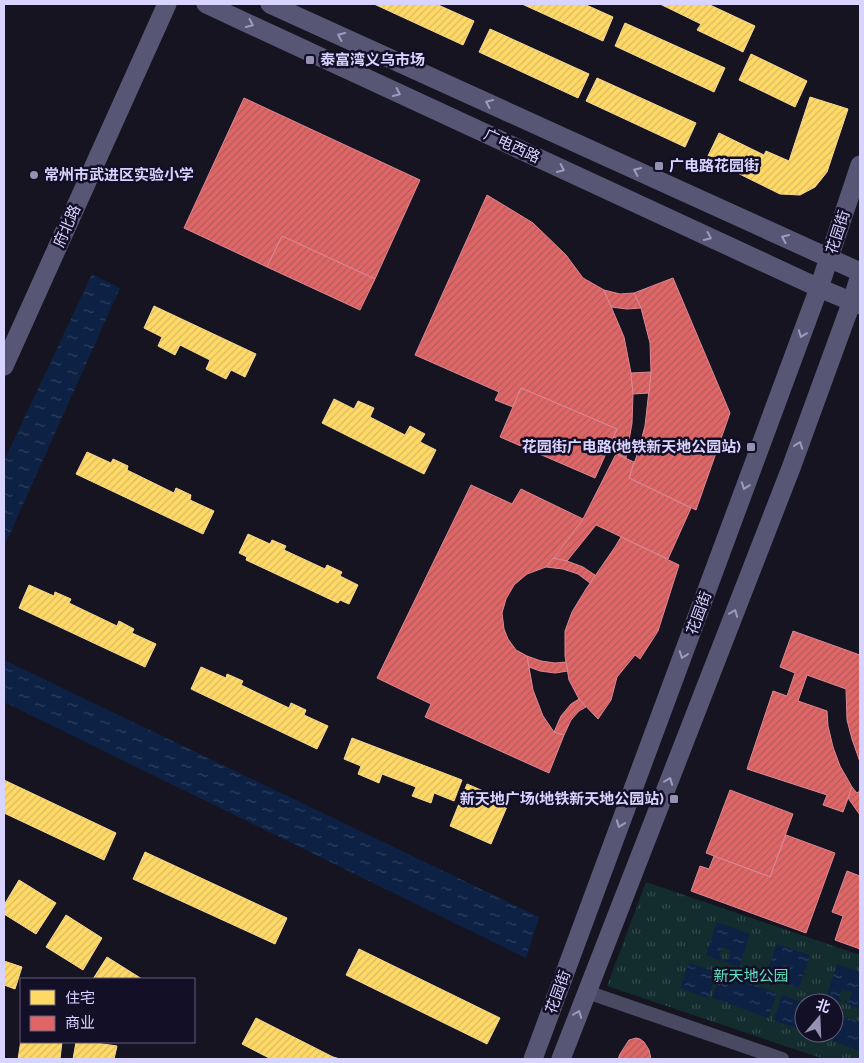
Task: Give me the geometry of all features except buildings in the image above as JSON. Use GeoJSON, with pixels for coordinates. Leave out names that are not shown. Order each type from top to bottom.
{"type":"FeatureCollection","features":[{"type":"Feature","properties":{"kind":"main road","name":"府北路"},"geometry":{"type":"LineString","coordinates":[[4,366],[167,4]]}},
{"type":"Feature","properties":{"kind":"main road","name":"广电西路"},"geometry":{"type":"LineString","coordinates":[[206,4],[819,288],[856,303]]}},
{"type":"Feature","properties":{"kind":"main road","name":"广电西路"},"geometry":{"type":"LineString","coordinates":[[270,4],[829,258],[860,274]]}},
{"type":"Feature","properties":{"kind":"main road","name":"花园街"},"geometry":{"type":"LineString","coordinates":[[533,1059],[819,288],[860,165]]}},
{"type":"Feature","properties":{"kind":"main road","name":"花园街"},"geometry":{"type":"LineString","coordinates":[[561,1059],[790,468],[856,303],[860,274]]}},
{"type":"Feature","properties":{"kind":"street"},"geometry":{"type":"LineString","coordinates":[[587,992],[782,1059]]}},
{"type":"Feature","properties":{"kind":"green space","name":"新天地公园"},"geometry":{"type":"Polygon","coordinates":[[[646,882],[860,955],[860,1059],[824,1059],[607,986],[646,882]]]}},
{"type":"Feature","properties":{"kind":"water"},"geometry":{"type":"Polygon","coordinates":[[[92,274],[120,288],[4,547],[4,461],[92,274]]]}},
{"type":"Feature","properties":{"kind":"water"},"geometry":{"type":"Polygon","coordinates":[[[4,660],[539,917],[526,958],[4,702],[4,660]]]}},
{"type":"Feature","properties":{"kind":"water"},"geometry":{"type":"Polygon","coordinates":[[[717,922],[750,934],[739,967],[723,961],[724,959],[728,960],[731,951],[722,947],[719,956],[722,958],[721,961],[706,955],[717,922]]]}},
{"type":"Feature","properties":{"kind":"water"},"geometry":{"type":"Polygon","coordinates":[[[777,944],[810,955],[799,988],[783,983],[784,980],[788,981],[791,972],[782,968],[778,978],[782,979],[781,982],[765,977],[777,944]]]}},
{"type":"Feature","properties":{"kind":"water"},"geometry":{"type":"Polygon","coordinates":[[[689,963],[717,972],[708,998],[680,988],[689,963]]]}},
{"type":"Feature","properties":{"kind":"water"},"geometry":{"type":"Polygon","coordinates":[[[837,964],[860,972],[859,1009],[844,1003],[845,1000],[849,1002],[852,992],[842,989],[841,993],[827,993],[837,964]]]}},
{"type":"Feature","properties":{"kind":"water"},"geometry":{"type":"Polygon","coordinates":[[[721,973],[777,993],[768,1018],[712,998],[721,973]]]}},
{"type":"Feature","properties":{"kind":"water"},"geometry":{"type":"Polygon","coordinates":[[[782,995],[794,999],[794,1027],[773,1020],[782,995]]]}},
{"type":"Feature","properties":{"kind":"water"},"geometry":{"type":"Polygon","coordinates":[[[844,1017],[860,1022],[860,1051],[838,1043],[844,1043],[844,1017]]]}},
{"type":"Feature","properties":{"kind":"place","name":"泰富湾义乌市场"},"geometry":{"type":"Point","coordinates":[310,60]}},
{"type":"Feature","properties":{"kind":"place","name":"广电路花园街"},"geometry":{"type":"Point","coordinates":[659,166]}},
{"type":"Feature","properties":{"kind":"place","name":"常州市武进区实验小学"},"geometry":{"type":"Point","coordinates":[34,175]}},
{"type":"Feature","properties":{"kind":"place","name":"花园街广电路(地铁新天地公园站)"},"geometry":{"type":"Point","coordinates":[751,447]}},
{"type":"Feature","properties":{"kind":"place","name":"新天地广场(地铁新天地公园站)"},"geometry":{"type":"Point","coordinates":[674,799]}}]}
